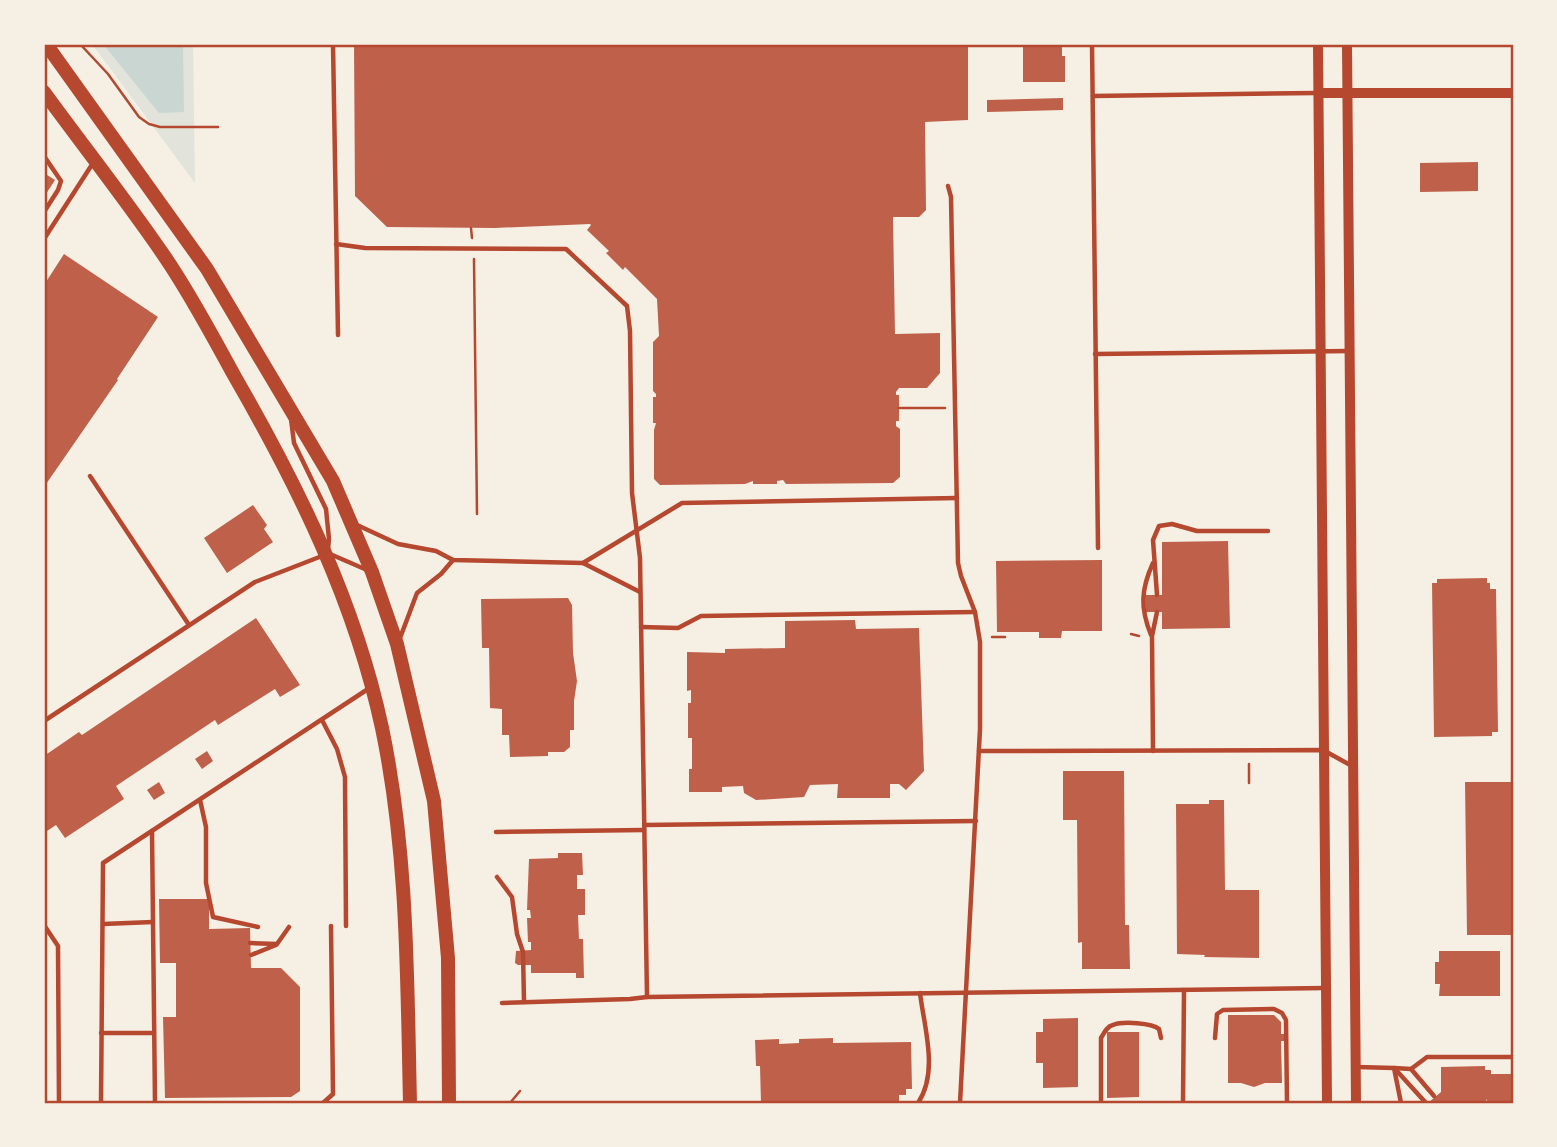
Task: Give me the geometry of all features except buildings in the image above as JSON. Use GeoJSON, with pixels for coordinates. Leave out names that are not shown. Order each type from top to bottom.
{"type":"FeatureCollection","features":[{"type":"Feature","properties":{"kind":"highway"},"geometry":{"type":"LineString","coordinates":[[46,44],[207,269],[333,481],[372,572],[397,645],[436,814],[448,958],[449,1103]]}},
{"type":"Feature","properties":{"kind":"highway"},"geometry":{"type":"LineString","coordinates":[[44,92],[49,110],[94,162],[165,257],[210,330],[275,447],[327,554],[372,687],[396,808],[403,879],[410,1103]]}},
{"type":"Feature","properties":{"kind":"main road"},"geometry":{"type":"LineString","coordinates":[[1318,44],[1327,1103]]}},
{"type":"Feature","properties":{"kind":"main road"},"geometry":{"type":"LineString","coordinates":[[1347,44],[1356,1103]]}},
{"type":"Feature","properties":{"kind":"street"},"geometry":{"type":"LineString","coordinates":[[1319,93],[1513,93]]}},
{"type":"Feature","properties":{"kind":"lane"},"geometry":{"type":"LineString","coordinates":[[333,44],[338,335]]}},
{"type":"Feature","properties":{"kind":"lane"},"geometry":{"type":"LineString","coordinates":[[1092,44],[1098,548]]}},
{"type":"Feature","properties":{"kind":"lane"},"geometry":{"type":"LineString","coordinates":[[1093,96],[1319,93]]}},
{"type":"Feature","properties":{"kind":"lane"},"geometry":{"type":"LineString","coordinates":[[44,156],[61,181],[44,212]]}},
{"type":"Feature","properties":{"kind":"lane"},"geometry":{"type":"LineString","coordinates":[[44,239],[94,162]]}},
{"type":"Feature","properties":{"kind":"lane"},"geometry":{"type":"LineString","coordinates":[[948,186],[951,197],[958,563],[975,612],[980,642],[976,821],[960,1103]]}},
{"type":"Feature","properties":{"kind":"lane"},"geometry":{"type":"LineString","coordinates":[[336,244],[365,248],[566,249],[583,262],[627,306],[631,331],[632,493],[640,592],[647,997]]}},
{"type":"Feature","properties":{"kind":"lane"},"geometry":{"type":"LineString","coordinates":[[1095,354],[1349,351]]}},
{"type":"Feature","properties":{"kind":"lane"},"geometry":{"type":"LineString","coordinates":[[290,411],[293,443],[327,509],[330,539],[327,554]]}},
{"type":"Feature","properties":{"kind":"lane"},"geometry":{"type":"LineString","coordinates":[[90,476],[190,625]]}},
{"type":"Feature","properties":{"kind":"lane"},"geometry":{"type":"LineString","coordinates":[[583,563],[682,503],[957,498]]}},
{"type":"Feature","properties":{"kind":"lane"},"geometry":{"type":"LineString","coordinates":[[353,523],[398,544],[436,551],[453,560],[583,563],[640,592]]}},
{"type":"Feature","properties":{"kind":"lane"},"geometry":{"type":"LineString","coordinates":[[1157,595],[1155,532],[1164,523],[1198,531],[1268,531]]}},
{"type":"Feature","properties":{"kind":"lane"},"geometry":{"type":"LineString","coordinates":[[44,721],[255,582],[327,554],[372,572]]}},
{"type":"Feature","properties":{"kind":"lane"},"geometry":{"type":"LineString","coordinates":[[397,645],[417,593],[441,574],[453,560]]}},
{"type":"Feature","properties":{"kind":"lane"},"geometry":{"type":"LineString","coordinates":[[1152,636],[1144,618],[1144,583],[1154,562]]}},
{"type":"Feature","properties":{"kind":"lane"},"geometry":{"type":"LineString","coordinates":[[641,627],[678,628],[701,616],[975,612]]}},
{"type":"Feature","properties":{"kind":"lane"},"geometry":{"type":"LineString","coordinates":[[1153,751],[1152,636],[1157,612]]}},
{"type":"Feature","properties":{"kind":"lane"},"geometry":{"type":"LineString","coordinates":[[101,1103],[103,863],[372,687]]}},
{"type":"Feature","properties":{"kind":"lane"},"geometry":{"type":"LineString","coordinates":[[322,720],[337,749],[345,778],[346,926]]}},
{"type":"Feature","properties":{"kind":"lane"},"geometry":{"type":"LineString","coordinates":[[979,751],[1323,750],[1352,766]]}},
{"type":"Feature","properties":{"kind":"lane"},"geometry":{"type":"LineString","coordinates":[[200,800],[206,827],[206,883],[213,917],[258,927]]}},
{"type":"Feature","properties":{"kind":"lane"},"geometry":{"type":"LineString","coordinates":[[496,832],[976,821]]}},
{"type":"Feature","properties":{"kind":"lane"},"geometry":{"type":"LineString","coordinates":[[152,830],[155,1103]]}},
{"type":"Feature","properties":{"kind":"lane"},"geometry":{"type":"LineString","coordinates":[[497,877],[512,897],[517,934],[523,952],[524,1002]]}},
{"type":"Feature","properties":{"kind":"lane"},"geometry":{"type":"LineString","coordinates":[[103,924],[153,922]]}},
{"type":"Feature","properties":{"kind":"lane"},"geometry":{"type":"LineString","coordinates":[[44,925],[58,946],[59,1103]]}},
{"type":"Feature","properties":{"kind":"lane"},"geometry":{"type":"LineString","coordinates":[[323,1103],[333,1094],[331,926]]}},
{"type":"Feature","properties":{"kind":"lane"},"geometry":{"type":"LineString","coordinates":[[251,955],[276,944],[289,927]]}},
{"type":"Feature","properties":{"kind":"lane"},"geometry":{"type":"LineString","coordinates":[[153,942],[160,942]]}},
{"type":"Feature","properties":{"kind":"lane"},"geometry":{"type":"LineString","coordinates":[[250,943],[276,944]]}},
{"type":"Feature","properties":{"kind":"lane"},"geometry":{"type":"LineString","coordinates":[[153,951],[160,951]]}},
{"type":"Feature","properties":{"kind":"lane"},"geometry":{"type":"LineString","coordinates":[[502,1003],[647,997],[1326,988]]}},
{"type":"Feature","properties":{"kind":"lane"},"geometry":{"type":"LineString","coordinates":[[1183,1103],[1184,990]]}},
{"type":"Feature","properties":{"kind":"lane"},"geometry":{"type":"LineString","coordinates":[[918,1103],[928,1081],[928,1036],[920,993]]}},
{"type":"Feature","properties":{"kind":"lane"},"geometry":{"type":"LineString","coordinates":[[1215,1038],[1215,1019],[1223,1010],[1274,1010],[1282,1013],[1286,1020],[1287,1103]]}},
{"type":"Feature","properties":{"kind":"lane"},"geometry":{"type":"LineString","coordinates":[[1101,1103],[1101,1038],[1105,1030],[1113,1025],[1151,1024],[1159,1030],[1161,1038]]}},
{"type":"Feature","properties":{"kind":"lane"},"geometry":{"type":"LineString","coordinates":[[102,1033],[154,1033]]}},
{"type":"Feature","properties":{"kind":"lane"},"geometry":{"type":"LineString","coordinates":[[1355,1067],[1411,1069],[1427,1057],[1513,1057]]}},
{"type":"Feature","properties":{"kind":"lane"},"geometry":{"type":"LineString","coordinates":[[1394,1068],[1401,1103]]}},
{"type":"Feature","properties":{"kind":"lane"},"geometry":{"type":"LineString","coordinates":[[1394,1068],[1426,1103]]}},
{"type":"Feature","properties":{"kind":"lane"},"geometry":{"type":"LineString","coordinates":[[1411,1069],[1434,1096]]}},
{"type":"Feature","properties":{"kind":"path"},"geometry":{"type":"LineString","coordinates":[[80,44],[99,62],[139,117],[149,124],[160,127],[218,127]]}},
{"type":"Feature","properties":{"kind":"path"},"geometry":{"type":"LineString","coordinates":[[471,228],[477,514]]}},
{"type":"Feature","properties":{"kind":"path"},"geometry":{"type":"LineString","coordinates":[[899,408],[955,407]]}},
{"type":"Feature","properties":{"kind":"path"},"geometry":{"type":"LineString","coordinates":[[1131,634],[1139,636]]}},
{"type":"Feature","properties":{"kind":"path"},"geometry":{"type":"LineString","coordinates":[[992,637],[1005,637]]}},
{"type":"Feature","properties":{"kind":"path"},"geometry":{"type":"LineString","coordinates":[[1249,764],[1249,783]]}},
{"type":"Feature","properties":{"kind":"path"},"geometry":{"type":"LineString","coordinates":[[510,1103],[520,1091]]}},
{"type":"Feature","properties":{"kind":"shaded area"},"geometry":{"type":"Polygon","coordinates":[[[92,44],[193,44],[195,183],[92,44]]]}},
{"type":"Feature","properties":{"kind":"shaded area"},"geometry":{"type":"Polygon","coordinates":[[[103,44],[183,44],[184,112],[159,113],[103,44]]]}}]}
